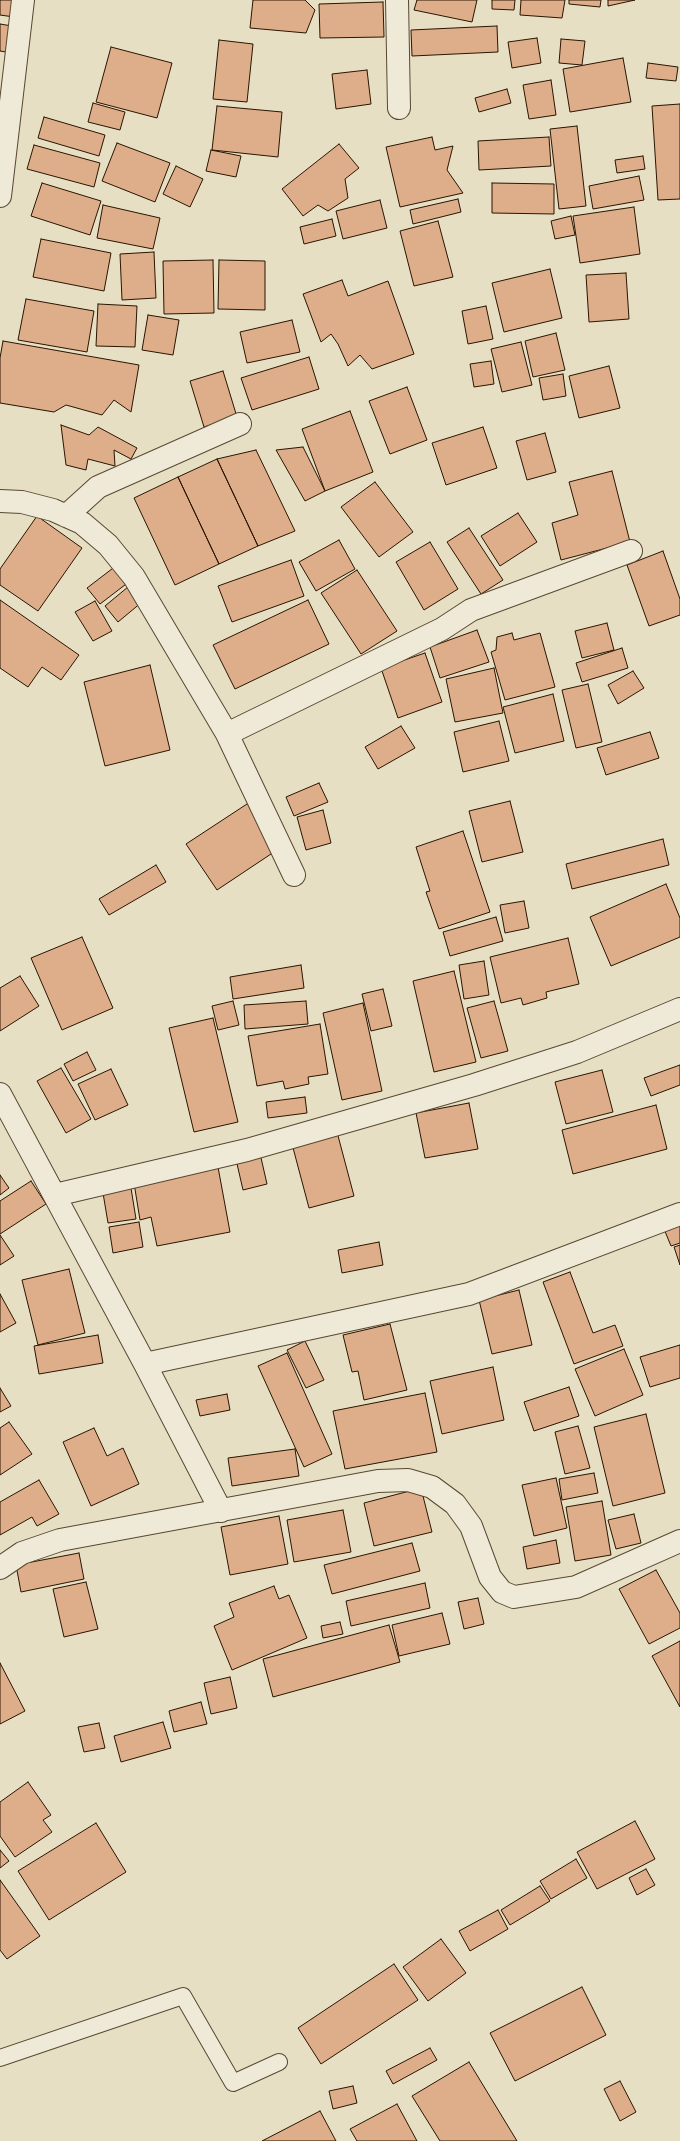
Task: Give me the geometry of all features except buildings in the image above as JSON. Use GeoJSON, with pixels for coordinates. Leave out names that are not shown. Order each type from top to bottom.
{"type":"FeatureCollection","features":[{"type":"Feature","properties":{"kind":"street"},"geometry":{"type":"LineString","coordinates":[[0,196],[23,0]]}},
{"type":"Feature","properties":{"kind":"street"},"geometry":{"type":"LineString","coordinates":[[397,0],[399,108]]}},
{"type":"Feature","properties":{"kind":"street"},"geometry":{"type":"LineString","coordinates":[[66,516],[98,487],[240,424]]}},
{"type":"Feature","properties":{"kind":"street"},"geometry":{"type":"LineString","coordinates":[[0,501],[22,502],[53,510],[82,523],[108,545],[134,577],[227,734],[294,875]]}},
{"type":"Feature","properties":{"kind":"street"},"geometry":{"type":"LineString","coordinates":[[227,734],[442,629],[471,610],[631,550]]}},
{"type":"Feature","properties":{"kind":"street"},"geometry":{"type":"LineString","coordinates":[[55,1196],[247,1150],[474,1086],[577,1052],[680,1009]]}},
{"type":"Feature","properties":{"kind":"street"},"geometry":{"type":"LineString","coordinates":[[0,1094],[145,1364],[221,1511]]}},
{"type":"Feature","properties":{"kind":"street"},"geometry":{"type":"LineString","coordinates":[[145,1364],[469,1294],[680,1214]]}},
{"type":"Feature","properties":{"kind":"street"},"geometry":{"type":"LineString","coordinates":[[0,1568],[22,1553],[60,1540],[378,1481],[408,1480],[432,1487],[455,1504],[471,1526],[490,1577],[502,1592],[514,1597],[576,1587],[680,1541]]}},
{"type":"Feature","properties":{"kind":"lane"},"geometry":{"type":"LineString","coordinates":[[0,2058],[183,1996],[233,2082],[279,2062]]}}]}
